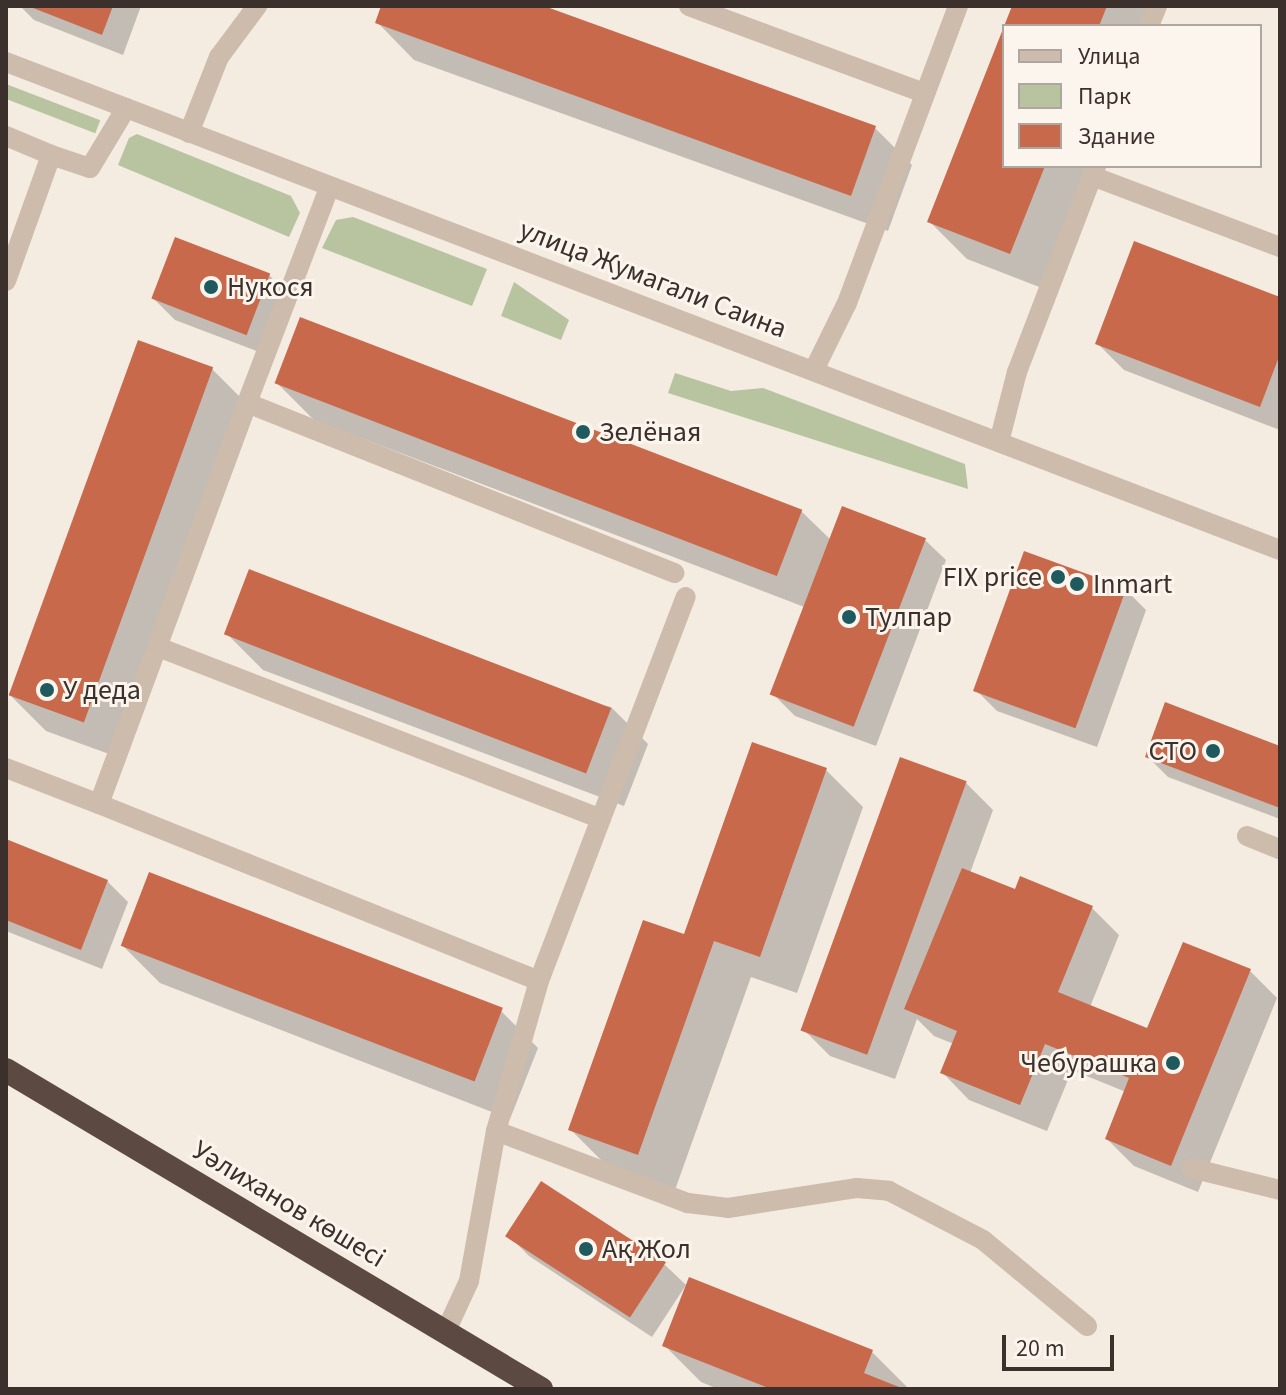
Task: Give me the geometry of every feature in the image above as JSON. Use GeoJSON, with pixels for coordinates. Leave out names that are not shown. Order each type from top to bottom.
{"type":"FeatureCollection","features":[{"type":"Feature","properties":{"kind":"highway","name":"Уәлиханов көшесі"},"geometry":{"type":"LineString","coordinates":[[6,1070],[541,1389]]}},
{"type":"Feature","properties":{"kind":"street"},"geometry":{"type":"LineString","coordinates":[[189,133],[219,57],[257,6]]}},
{"type":"Feature","properties":{"kind":"street"},"geometry":{"type":"LineString","coordinates":[[689,6],[924,93]]}},
{"type":"Feature","properties":{"kind":"street"},"geometry":{"type":"LineString","coordinates":[[814,370],[847,303],[958,6]]}},
{"type":"Feature","properties":{"kind":"street","name":"улица Жумагали Саина"},"geometry":{"type":"LineString","coordinates":[[6,62],[1280,550]]}},
{"type":"Feature","properties":{"kind":"street"},"geometry":{"type":"LineString","coordinates":[[6,136],[90,168],[126,108]]}},
{"type":"Feature","properties":{"kind":"street"},"geometry":{"type":"LineString","coordinates":[[6,281],[51,155]]}},
{"type":"Feature","properties":{"kind":"street"},"geometry":{"type":"LineString","coordinates":[[999,442],[1017,372],[1094,171],[1280,247]]}},
{"type":"Feature","properties":{"kind":"street"},"geometry":{"type":"LineString","coordinates":[[99,804],[329,188]]}},
{"type":"Feature","properties":{"kind":"street"},"geometry":{"type":"LineString","coordinates":[[247,403],[674,573]]}},
{"type":"Feature","properties":{"kind":"street"},"geometry":{"type":"LineString","coordinates":[[445,1333],[469,1281],[496,1131],[539,981],[686,597]]}},
{"type":"Feature","properties":{"kind":"street"},"geometry":{"type":"LineString","coordinates":[[158,647],[601,819]]}},
{"type":"Feature","properties":{"kind":"street"},"geometry":{"type":"LineString","coordinates":[[6,768],[539,981]]}},
{"type":"Feature","properties":{"kind":"street"},"geometry":{"type":"LineString","coordinates":[[1247,836],[1280,849]]}},
{"type":"Feature","properties":{"kind":"street"},"geometry":{"type":"LineString","coordinates":[[496,1131],[688,1203],[728,1208],[857,1188],[889,1191],[983,1240],[1087,1326]]}},
{"type":"Feature","properties":{"kind":"street"},"geometry":{"type":"LineString","coordinates":[[1191,1168],[1280,1190]]}},
{"type":"Feature","properties":{"kind":"green space"},"geometry":{"type":"Polygon","coordinates":[[[6,84],[100,120],[95,133],[6,99],[6,84]]]}},
{"type":"Feature","properties":{"kind":"green space"},"geometry":{"type":"Polygon","coordinates":[[[137,134],[291,196],[300,213],[289,237],[118,165],[129,138],[137,134]]]}},
{"type":"Feature","properties":{"kind":"green space"},"geometry":{"type":"Polygon","coordinates":[[[353,217],[487,269],[472,306],[322,248],[336,220],[353,217]]]}},
{"type":"Feature","properties":{"kind":"green space"},"geometry":{"type":"Polygon","coordinates":[[[514,282],[569,320],[561,340],[501,316],[514,282]]]}},
{"type":"Feature","properties":{"kind":"green space"},"geometry":{"type":"Polygon","coordinates":[[[675,373],[731,391],[763,388],[965,464],[968,489],[668,393],[675,373]]]}},
{"type":"Feature","properties":{"kind":"building"},"geometry":{"type":"Polygon","coordinates":[[[28,6],[113,6],[102,35],[28,6]]]}},
{"type":"Feature","properties":{"kind":"building"},"geometry":{"type":"Polygon","coordinates":[[[381,6],[544,6],[876,126],[851,196],[375,23],[381,6]]]}},
{"type":"Feature","properties":{"kind":"building"},"geometry":{"type":"Polygon","coordinates":[[[1012,6],[1107,6],[1100,24],[1005,24],[1012,6]]]}},
{"type":"Feature","properties":{"kind":"building"},"geometry":{"type":"Polygon","coordinates":[[[1002,31],[1002,168],[1044,168],[1010,254],[927,222],[1002,31]]]}},
{"type":"Feature","properties":{"kind":"building","name":"Нукося"},"geometry":{"type":"Polygon","coordinates":[[[175,237],[270,274],[247,335],[151,299],[175,237]]]}},
{"type":"Feature","properties":{"kind":"building"},"geometry":{"type":"Polygon","coordinates":[[[1134,241],[1280,297],[1280,354],[1260,407],[1095,344],[1134,241]]]}},
{"type":"Feature","properties":{"kind":"building"},"geometry":{"type":"Polygon","coordinates":[[[300,317],[802,510],[777,576],[275,383],[300,317]]]}},
{"type":"Feature","properties":{"kind":"building"},"geometry":{"type":"Polygon","coordinates":[[[138,340],[213,367],[84,723],[9,695],[138,340]]]}},
{"type":"Feature","properties":{"kind":"building","name":"Тулпар"},"geometry":{"type":"Polygon","coordinates":[[[842,506],[926,538],[854,727],[770,695],[842,506]]]}},
{"type":"Feature","properties":{"kind":"building"},"geometry":{"type":"Polygon","coordinates":[[[1024,551],[1126,588],[1075,728],[973,691],[1024,551]]]}},
{"type":"Feature","properties":{"kind":"building"},"geometry":{"type":"Polygon","coordinates":[[[249,569],[611,708],[586,773],[224,634],[249,569]]]}},
{"type":"Feature","properties":{"kind":"building","name":"СТО"},"geometry":{"type":"Polygon","coordinates":[[[1165,702],[1280,746],[1280,808],[1145,757],[1165,702]]]}},
{"type":"Feature","properties":{"kind":"building"},"geometry":{"type":"Polygon","coordinates":[[[752,742],[827,768],[760,957],[714,941],[638,1155],[568,1130],[643,920],[684,934],[752,742]]]}},
{"type":"Feature","properties":{"kind":"building"},"geometry":{"type":"Polygon","coordinates":[[[900,757],[967,781],[867,1055],[800,1030],[900,757]]]}},
{"type":"Feature","properties":{"kind":"building"},"geometry":{"type":"Polygon","coordinates":[[[6,839],[108,880],[81,950],[6,920],[6,839]]]}},
{"type":"Feature","properties":{"kind":"building"},"geometry":{"type":"Polygon","coordinates":[[[962,868],[1015,889],[1020,876],[1093,906],[1058,992],[1147,1028],[1183,942],[1251,969],[1171,1166],[1105,1139],[1129,1078],[1045,1044],[1020,1105],[940,1073],[957,1031],[904,1009],[962,868]]]}},
{"type":"Feature","properties":{"kind":"building"},"geometry":{"type":"Polygon","coordinates":[[[149,872],[503,1008],[475,1082],[121,946],[149,872]]]}},
{"type":"Feature","properties":{"kind":"building","name":"Ақ Жол"},"geometry":{"type":"Polygon","coordinates":[[[541,1181],[666,1262],[630,1318],[505,1236],[541,1181]]]}},
{"type":"Feature","properties":{"kind":"building"},"geometry":{"type":"Polygon","coordinates":[[[689,1277],[873,1350],[864,1373],[904,1389],[771,1389],[662,1346],[689,1277]]]}},
{"type":"Feature","properties":{"kind":"place","name":"Нукося"},"geometry":{"type":"Point","coordinates":[211,287]}},
{"type":"Feature","properties":{"kind":"place","name":"Зелёная"},"geometry":{"type":"Point","coordinates":[583,432]}},
{"type":"Feature","properties":{"kind":"place","name":"FIX price"},"geometry":{"type":"Point","coordinates":[1058,577]}},
{"type":"Feature","properties":{"kind":"place","name":"Inmart"},"geometry":{"type":"Point","coordinates":[1077,584]}},
{"type":"Feature","properties":{"kind":"place","name":"Тулпар"},"geometry":{"type":"Point","coordinates":[849,617]}},
{"type":"Feature","properties":{"kind":"place","name":"У деда"},"geometry":{"type":"Point","coordinates":[47,690]}},
{"type":"Feature","properties":{"kind":"place","name":"СТО"},"geometry":{"type":"Point","coordinates":[1213,751]}},
{"type":"Feature","properties":{"kind":"place","name":"Чебурашка"},"geometry":{"type":"Point","coordinates":[1173,1063]}},
{"type":"Feature","properties":{"kind":"place","name":"Ақ Жол"},"geometry":{"type":"Point","coordinates":[586,1249]}}]}
